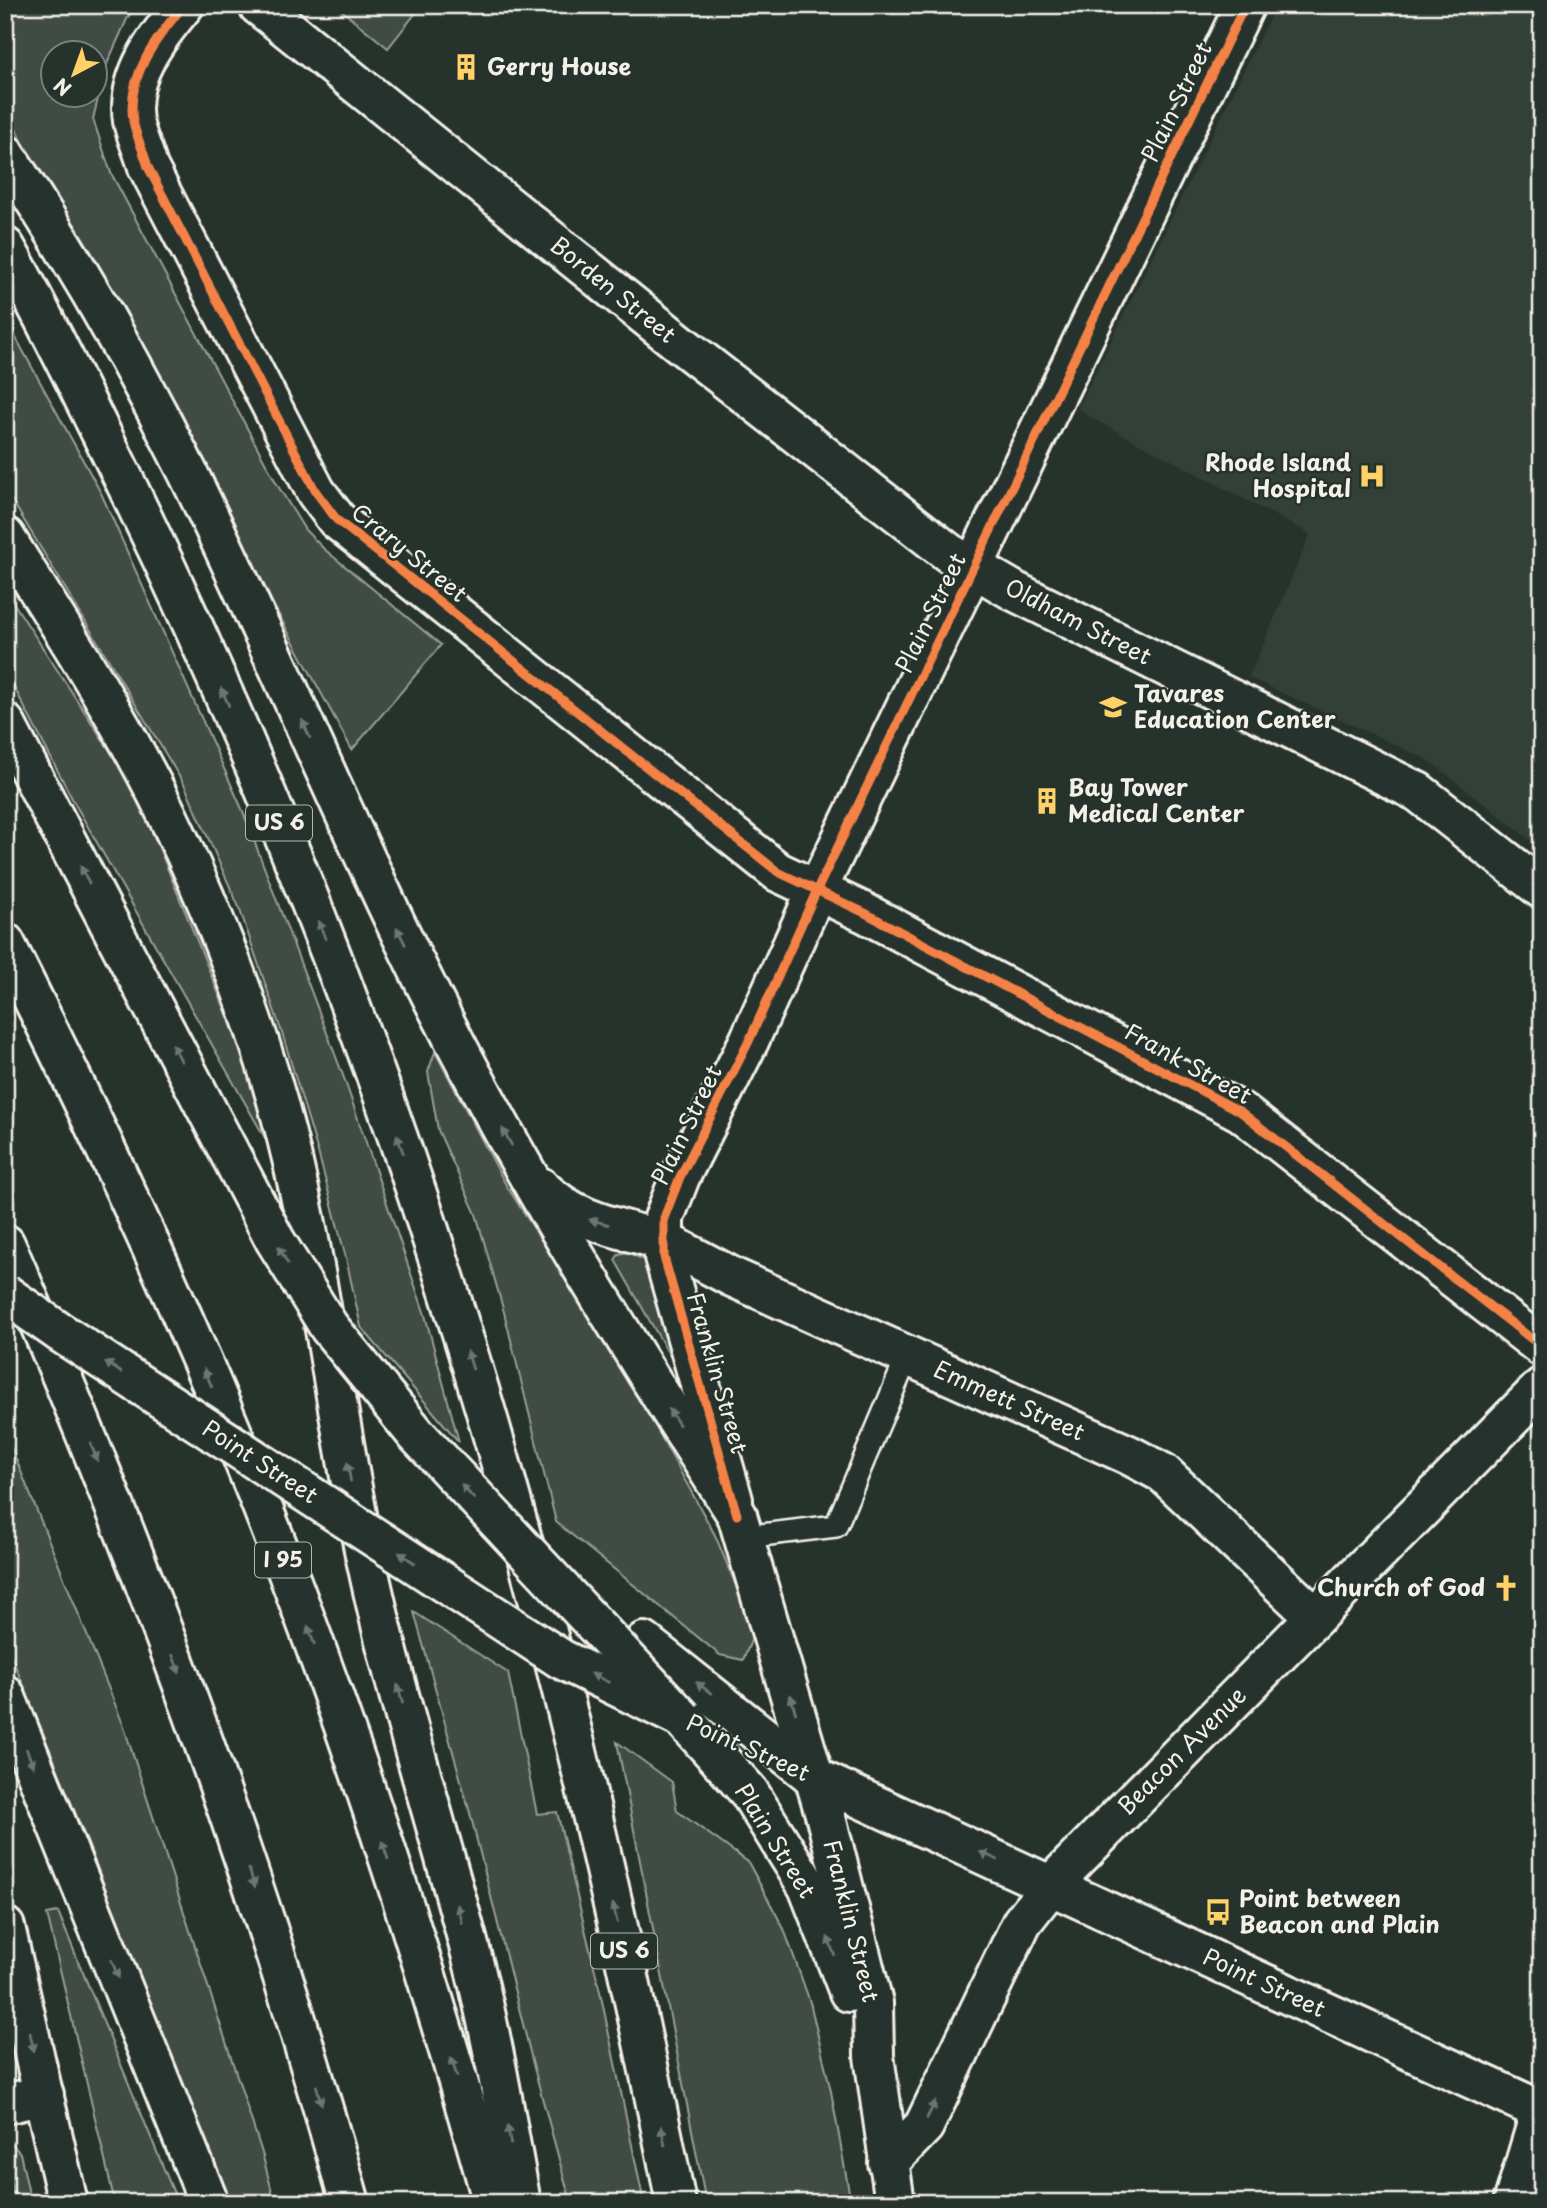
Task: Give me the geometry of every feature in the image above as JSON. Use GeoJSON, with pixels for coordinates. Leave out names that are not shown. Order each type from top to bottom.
{"type":"FeatureCollection","features":[{"type":"Feature","properties":{"kind":"main road","name":"Crary Street"},"geometry":{"type":"LineString","coordinates":[[184,5],[156,39],[135,83],[133,120],[148,167],[316,492],[337,520],[778,872],[817,890]]}},
{"type":"Feature","properties":{"kind":"main road","name":"Borden Street"},"geometry":{"type":"LineString","coordinates":[[258,5],[689,351],[949,553],[974,567]]}},
{"type":"Feature","properties":{"kind":"main road","name":"Plain Street"},"geometry":{"type":"LineString","coordinates":[[664,1241],[664,1218],[680,1177],[746,1047],[817,890],[974,567],[1236,8]]}},
{"type":"Feature","properties":{"kind":"main road"},"geometry":{"type":"LineString","coordinates":[[5,154],[85,283],[140,379],[185,467],[399,931],[439,1011],[525,1170],[623,1338],[741,1526]]}},
{"type":"Feature","properties":{"kind":"main road","name":"US 6"},"geometry":{"type":"LineString","coordinates":[[5,247],[141,515],[257,769],[318,921],[405,1158],[482,1399],[533,1580],[602,1855],[676,2203]]}},
{"type":"Feature","properties":{"kind":"main road"},"geometry":{"type":"LineString","coordinates":[[5,537],[119,724],[156,794],[217,929],[244,997],[265,1063],[285,1129],[304,1211],[368,1569],[475,1971],[503,2097],[521,2203]]}},
{"type":"Feature","properties":{"kind":"main road","name":"Oldham Street"},"geometry":{"type":"LineString","coordinates":[[974,567],[1014,591],[1418,792],[1542,889]]}},
{"type":"Feature","properties":{"kind":"main road"},"geometry":{"type":"LineString","coordinates":[[5,723],[264,1219],[311,1300],[351,1356],[393,1409],[510,1537],[814,1777]]}},
{"type":"Feature","properties":{"kind":"main road","name":"Frank Street"},"geometry":{"type":"LineString","coordinates":[[817,890],[1241,1112],[1542,1347]]}},
{"type":"Feature","properties":{"kind":"main road","name":"I 95"},"geometry":{"type":"LineString","coordinates":[[5,943],[71,1075],[187,1328],[294,1588],[387,1854],[430,1987],[493,2203]]}},
{"type":"Feature","properties":{"kind":"main road","name":"Emmett Street"},"geometry":{"type":"LineString","coordinates":[[525,1170],[558,1204],[575,1214],[664,1241],[732,1277],[1129,1455],[1163,1473],[1315,1617]]}},
{"type":"Feature","properties":{"kind":"main road","name":"Franklin Street"},"geometry":{"type":"LineString","coordinates":[[664,1241],[664,1257],[814,1777],[873,2003],[874,2056],[895,2203]]}},
{"type":"Feature","properties":{"kind":"main road"},"geometry":{"type":"LineString","coordinates":[[5,1244],[78,1413],[167,1639],[215,1770],[302,2034],[350,2203]]}},
{"type":"Feature","properties":{"kind":"main road","name":"Point Street"},"geometry":{"type":"LineString","coordinates":[[5,1294],[561,1658],[683,1719],[1541,2109]]}},
{"type":"Feature","properties":{"kind":"main road"},"geometry":{"type":"LineString","coordinates":[[5,1312],[58,1331]]}},
{"type":"Feature","properties":{"kind":"main road","name":"Beacon Avenue"},"geometry":{"type":"LineString","coordinates":[[888,2163],[924,2126],[1022,1922],[1051,1885],[1542,1387]]}},
{"type":"Feature","properties":{"kind":"main road","name":"Plain Street"},"geometry":{"type":"LineString","coordinates":[[510,1537],[749,1792],[808,1887],[874,2056]]}},
{"type":"Feature","properties":{"kind":"main road"},"geometry":{"type":"LineString","coordinates":[[5,1695],[209,2203]]}},
{"type":"Feature","properties":{"kind":"main road"},"geometry":{"type":"LineString","coordinates":[[5,1927],[68,2203]]}},
{"type":"Feature","properties":{"kind":"main road"},"geometry":{"type":"LineString","coordinates":[[5,2104],[44,2095]]}},
{"type":"Feature","properties":{"kind":"main road"},"geometry":{"type":"LineString","coordinates":[[1513,2203],[1541,2109]]}},
{"type":"Feature","properties":{"kind":"lane"},"geometry":{"type":"LineString","coordinates":[[741,1526],[836,1526],[908,1355]]}},
{"type":"Feature","properties":{"kind":"shaded area"},"geometry":{"type":"Polygon","coordinates":[[[5,5],[136,5],[108,62],[108,38],[38,38],[38,108],[96,108],[93,119],[111,173],[278,486],[305,530],[324,549],[441,645],[352,750],[5,109],[5,5]]]}},
{"type":"Feature","properties":{"kind":"shaded area"},"geometry":{"type":"Polygon","coordinates":[[[335,5],[422,5],[388,48],[335,5]]]}},
{"type":"Feature","properties":{"kind":"shaded area","name":"Rhode Island Hospital"},"geometry":{"type":"Polygon","coordinates":[[[1276,5],[1542,5],[1542,849],[1428,760],[1248,677],[1310,534],[1092,418],[1078,408],[1276,5]]]}},
{"type":"Feature","properties":{"kind":"shaded area"},"geometry":{"type":"Polygon","coordinates":[[[5,318],[101,493],[242,809],[344,1078],[425,1315],[459,1442],[361,1327],[318,1152],[283,1036],[239,907],[185,786],[5,489],[5,318]]]}},
{"type":"Feature","properties":{"kind":"shaded area"},"geometry":{"type":"Polygon","coordinates":[[[5,590],[135,789],[260,1095],[269,1145],[75,804],[5,670],[5,590]]]}},
{"type":"Feature","properties":{"kind":"shaded area"},"geometry":{"type":"Polygon","coordinates":[[[435,1052],[506,1185],[624,1369],[715,1535],[755,1631],[743,1660],[720,1655],[556,1522],[504,1312],[476,1214],[438,1130],[428,1072],[435,1052]]]}},
{"type":"Feature","properties":{"kind":"shaded area"},"geometry":{"type":"Polygon","coordinates":[[[627,1252],[646,1261],[675,1365],[615,1260],[619,1254],[627,1252]]]}},
{"type":"Feature","properties":{"kind":"shaded area"},"geometry":{"type":"Polygon","coordinates":[[[5,1432],[123,1724],[262,2153],[275,2203],[226,2203],[87,1841],[5,1641],[5,1432]]]}},
{"type":"Feature","properties":{"kind":"shaded area"},"geometry":{"type":"Polygon","coordinates":[[[414,1612],[508,1673],[537,1814],[557,1812],[601,1996],[644,2203],[571,2203],[470,1813],[414,1612]]]}},
{"type":"Feature","properties":{"kind":"shaded area"},"geometry":{"type":"Polygon","coordinates":[[[617,1742],[672,1782],[677,1811],[748,1862],[784,1929],[810,2002],[831,2091],[851,2203],[706,2203],[617,1742]]]}},
{"type":"Feature","properties":{"kind":"shaded area"},"geometry":{"type":"Polygon","coordinates":[[[58,1912],[178,2203],[115,2203],[47,1914],[58,1912]]]}},
{"type":"Feature","properties":{"kind":"shaded area"},"geometry":{"type":"Polygon","coordinates":[[[12,2144],[20,2153],[31,2203],[16,2203],[5,2158],[5,2153],[12,2144]]]}},
{"type":"Feature","properties":{"kind":"cycle path"},"geometry":{"type":"LineString","coordinates":[[184,5],[154,44],[139,73],[132,104],[134,127],[148,167],[316,492],[337,520],[778,872],[865,913],[1241,1112],[1542,1347]]}},
{"type":"Feature","properties":{"kind":"cycle path"},"geometry":{"type":"LineString","coordinates":[[737,1515],[664,1257],[664,1218],[680,1177],[749,1041],[817,890],[1245,5]]}},
{"type":"Feature","properties":{"kind":"place","name":"Gerry House"},"geometry":{"type":"Point","coordinates":[466,67]}},
{"type":"Feature","properties":{"kind":"place","name":"Rhode Island Hospital"},"geometry":{"type":"Point","coordinates":[1372,476]}},
{"type":"Feature","properties":{"kind":"place","name":"Tavares Education Center"},"geometry":{"type":"Point","coordinates":[1113,707]}},
{"type":"Feature","properties":{"kind":"place","name":"Bay Tower Medical Center"},"geometry":{"type":"Point","coordinates":[1047,801]}},
{"type":"Feature","properties":{"kind":"place","name":"Church of God"},"geometry":{"type":"Point","coordinates":[1506,1588]}},
{"type":"Feature","properties":{"kind":"place","name":"Point between Beacon and Plain"},"geometry":{"type":"Point","coordinates":[1218,1912]}}]}
